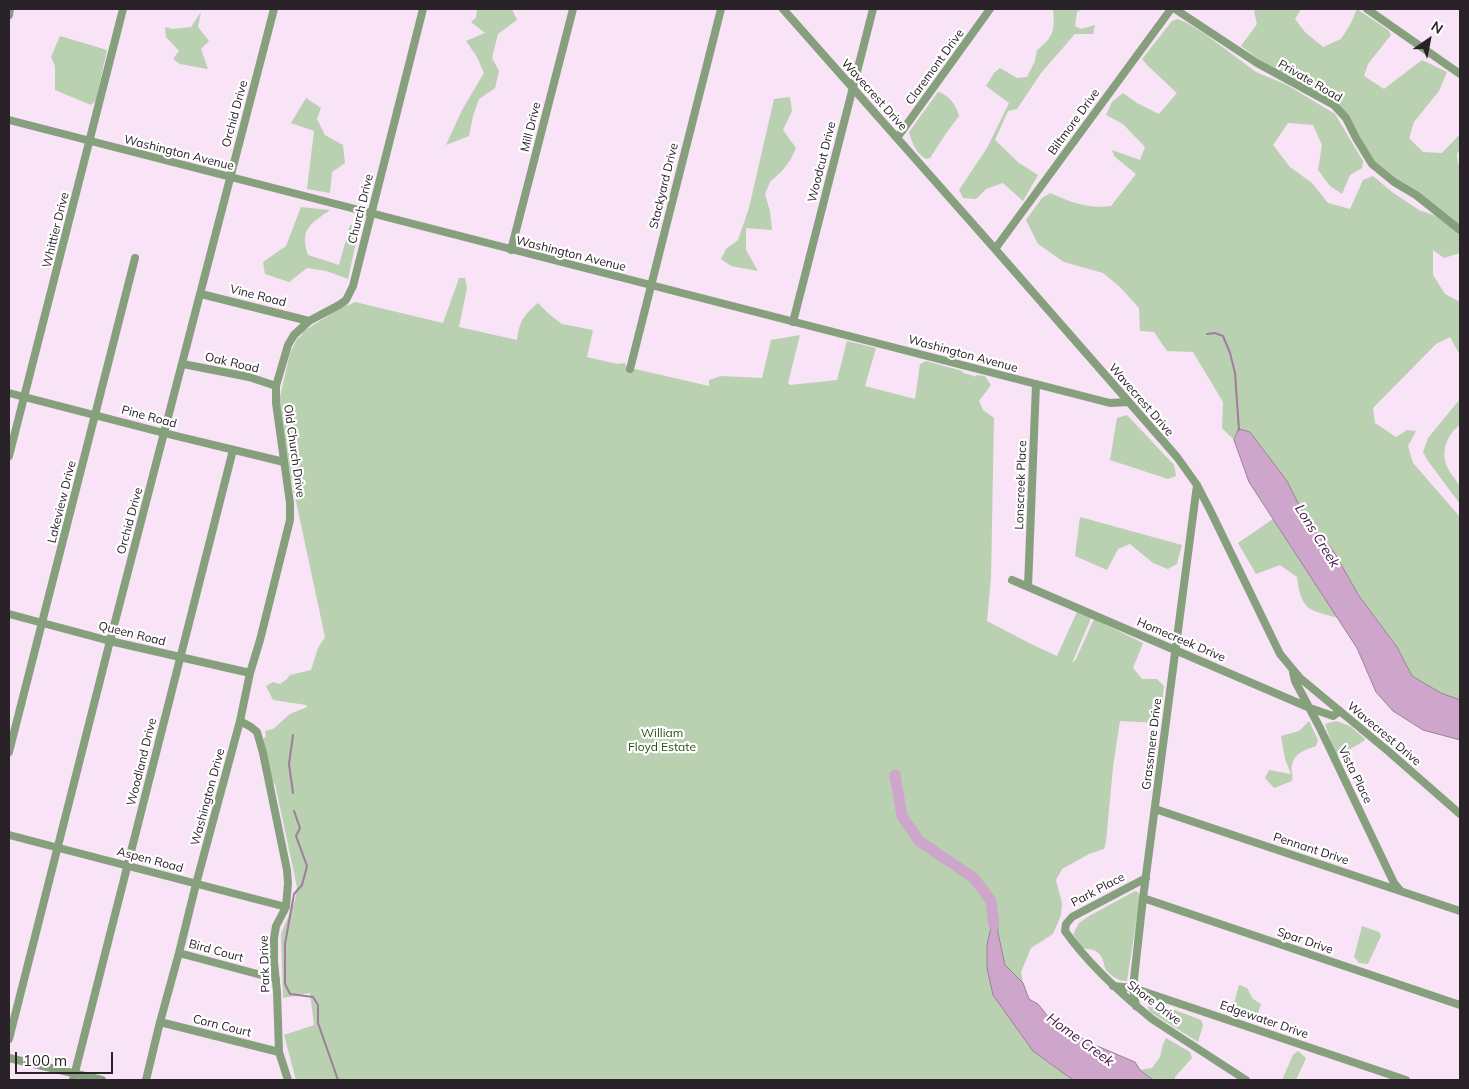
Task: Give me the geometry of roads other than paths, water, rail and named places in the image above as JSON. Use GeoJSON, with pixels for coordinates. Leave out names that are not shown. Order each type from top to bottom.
{"type":"FeatureCollection","features":[{"type":"Feature","properties":{"kind":"street"},"geometry":{"type":"LineString","coordinates":[[9,15],[10,9]]}},
{"type":"Feature","properties":{"kind":"street","name":"Whittier Drive"},"geometry":{"type":"LineString","coordinates":[[9,456],[123,9]]}},
{"type":"Feature","properties":{"kind":"street","name":"Orchid Drive"},"geometry":{"type":"LineString","coordinates":[[9,1039],[274,9]]}},
{"type":"Feature","properties":{"kind":"street","name":"Church Drive"},"geometry":{"type":"LineString","coordinates":[[276,386],[288,345],[294,335],[309,321],[346,300],[350,292],[423,9]]}},
{"type":"Feature","properties":{"kind":"street","name":"Mill Drive"},"geometry":{"type":"LineString","coordinates":[[511,250],[573,9]]}},
{"type":"Feature","properties":{"kind":"street","name":"Stackyard Drive"},"geometry":{"type":"LineString","coordinates":[[630,369],[720,9]]}},
{"type":"Feature","properties":{"kind":"street","name":"Wavecrest Drive"},"geometry":{"type":"LineString","coordinates":[[782,9],[1177,457],[1197,485],[1280,654],[1300,678],[1460,814]]}},
{"type":"Feature","properties":{"kind":"street","name":"Woodcut Drive"},"geometry":{"type":"LineString","coordinates":[[793,322],[873,9]]}},
{"type":"Feature","properties":{"kind":"street","name":"Claremont Drive"},"geometry":{"type":"LineString","coordinates":[[897,138],[990,9]]}},
{"type":"Feature","properties":{"kind":"street","name":"Private Road"},"geometry":{"type":"LineString","coordinates":[[1173,9],[1257,63],[1334,105],[1346,118],[1372,164],[1394,182],[1416,195],[1460,230]]}},
{"type":"Feature","properties":{"kind":"street","name":"Biltmore Drive"},"geometry":{"type":"LineString","coordinates":[[995,249],[1173,9]]}},
{"type":"Feature","properties":{"kind":"street"},"geometry":{"type":"LineString","coordinates":[[1367,9],[1460,74]]}},
{"type":"Feature","properties":{"kind":"street","name":"Washington Avenue"},"geometry":{"type":"LineString","coordinates":[[9,120],[1110,403],[1128,402]]}},
{"type":"Feature","properties":{"kind":"street","name":"Lakeview Drive"},"geometry":{"type":"LineString","coordinates":[[9,752],[136,258]]}},
{"type":"Feature","properties":{"kind":"street","name":"Vine Road"},"geometry":{"type":"LineString","coordinates":[[201,294],[309,321]]}},
{"type":"Feature","properties":{"kind":"street","name":"Oak Road"},"geometry":{"type":"LineString","coordinates":[[183,364],[249,377],[276,386]]}},
{"type":"Feature","properties":{"kind":"street","name":"Lonscreek Place"},"geometry":{"type":"LineString","coordinates":[[1028,587],[1036,384]]}},
{"type":"Feature","properties":{"kind":"street","name":"Old Church Drive"},"geometry":{"type":"LineString","coordinates":[[276,386],[276,403],[290,503],[290,520]]}},
{"type":"Feature","properties":{"kind":"street","name":"Pine Road"},"geometry":{"type":"LineString","coordinates":[[9,393],[284,462]]}},
{"type":"Feature","properties":{"kind":"street","name":"Woodland Drive"},"geometry":{"type":"LineString","coordinates":[[74,1077],[233,450]]}},
{"type":"Feature","properties":{"kind":"street","name":"Grassmere Drive"},"geometry":{"type":"LineString","coordinates":[[1136,1006],[1132,988],[1197,485]]}},
{"type":"Feature","properties":{"kind":"street","name":"Washington Drive"},"geometry":{"type":"LineString","coordinates":[[146,1080],[240,721],[250,673],[290,520]]}},
{"type":"Feature","properties":{"kind":"street","name":"Homecreek Drive"},"geometry":{"type":"LineString","coordinates":[[1012,580],[1310,708],[1332,716],[1340,711]]}},
{"type":"Feature","properties":{"kind":"street","name":"Queen Road"},"geometry":{"type":"LineString","coordinates":[[9,614],[110,641],[250,673]]}},
{"type":"Feature","properties":{"kind":"street","name":"Vista Place"},"geometry":{"type":"LineString","coordinates":[[1292,668],[1295,681],[1310,708],[1394,883],[1400,890]]}},
{"type":"Feature","properties":{"kind":"street","name":"Park Drive"},"geometry":{"type":"LineString","coordinates":[[240,721],[257,732],[287,870],[286,907],[276,926],[274,938],[279,1052],[288,1080]]}},
{"type":"Feature","properties":{"kind":"street","name":"Pennant Drive"},"geometry":{"type":"LineString","coordinates":[[1155,809],[1460,911]]}},
{"type":"Feature","properties":{"kind":"street","name":"Aspen Road"},"geometry":{"type":"LineString","coordinates":[[9,835],[286,907]]}},
{"type":"Feature","properties":{"kind":"street","name":"Park Place"},"geometry":{"type":"LineString","coordinates":[[1065,927],[1068,920],[1072,917],[1146,878]]}},
{"type":"Feature","properties":{"kind":"street","name":"Spar Drive"},"geometry":{"type":"LineString","coordinates":[[1143,898],[1460,1005]]}},
{"type":"Feature","properties":{"kind":"street","name":"Shore Drive"},"geometry":{"type":"LineString","coordinates":[[1065,927],[1065,931],[1079,952],[1136,1006],[1152,1019],[1246,1080]]}},
{"type":"Feature","properties":{"kind":"street","name":"Bird Court"},"geometry":{"type":"LineString","coordinates":[[179,954],[276,979]]}},
{"type":"Feature","properties":{"kind":"street","name":"Edgewater Drive"},"geometry":{"type":"LineString","coordinates":[[1113,986],[1132,988],[1406,1080]]}},
{"type":"Feature","properties":{"kind":"street","name":"Corn Court"},"geometry":{"type":"LineString","coordinates":[[160,1022],[279,1052]]}},
{"type":"Feature","properties":{"kind":"street"},"geometry":{"type":"LineString","coordinates":[[9,1058],[74,1077],[102,1080]]}},
{"type":"Feature","properties":{"kind":"water"},"geometry":{"type":"Polygon","coordinates":[[[1239,429],[1250,432],[1287,481],[1310,527],[1334,552],[1359,596],[1397,647],[1412,676],[1441,693],[1460,700],[1460,740],[1423,730],[1393,711],[1376,692],[1357,648],[1249,482],[1234,440],[1239,429]]]}},
{"type":"Feature","properties":{"kind":"water"},"geometry":{"type":"Polygon","coordinates":[[[992,910],[998,920],[998,933],[1005,965],[1023,983],[1029,999],[1038,1004],[1050,1019],[1090,1043],[1135,1062],[1140,1070],[1153,1080],[1073,1080],[1033,1051],[993,995],[987,968],[987,945],[992,923],[992,910]]]}},
{"type":"Feature","properties":{"kind":"waterway","name":"Lons Creek"},"geometry":{"type":"LineString","coordinates":[[1207,334],[1215,333],[1223,336],[1230,353],[1235,373],[1239,430]]}},
{"type":"Feature","properties":{"kind":"waterway"},"geometry":{"type":"LineString","coordinates":[[293,735],[289,764],[293,793]]}},
{"type":"Feature","properties":{"kind":"waterway","name":"Home Creek"},"geometry":{"type":"LineString","coordinates":[[895,775],[902,816],[919,841],[974,878],[991,901],[994,925]]}},
{"type":"Feature","properties":{"kind":"waterway"},"geometry":{"type":"LineString","coordinates":[[294,811],[300,828],[296,836],[307,866],[302,885],[294,894],[285,944],[285,984],[290,994],[313,997],[318,1005],[318,1023],[338,1080]]}},
{"type":"Feature","properties":{"kind":"park label","name":"William Floyd Estate"},"geometry":{"type":"Point","coordinates":[662,740]}}]}
